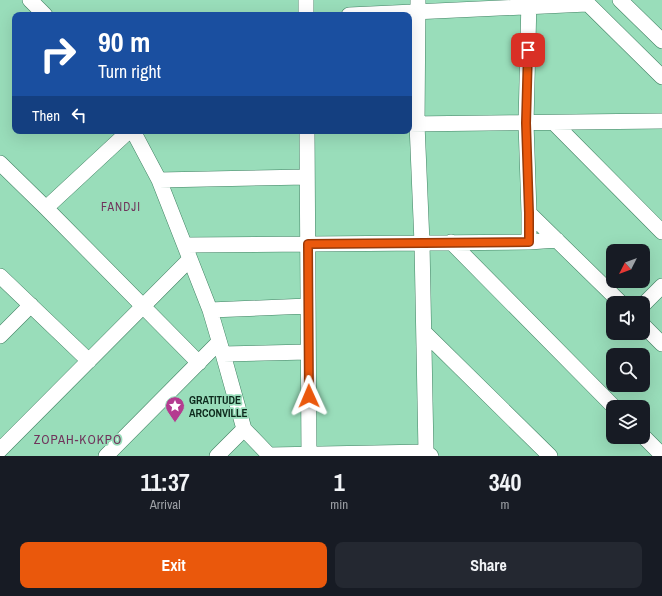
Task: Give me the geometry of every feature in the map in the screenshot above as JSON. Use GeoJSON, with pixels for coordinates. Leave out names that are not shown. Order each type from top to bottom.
{"type":"FeatureCollection","features":[{"type":"Feature","properties":{"kind":"street"},"geometry":{"type":"LineString","coordinates":[[30,0],[42,12]]}},
{"type":"Feature","properties":{"kind":"street"},"geometry":{"type":"LineString","coordinates":[[306,0],[306,12]]}},
{"type":"Feature","properties":{"kind":"street"},"geometry":{"type":"LineString","coordinates":[[620,0],[662,41]]}},
{"type":"Feature","properties":{"kind":"street"},"geometry":{"type":"LineString","coordinates":[[371,12],[418,6],[585,2],[662,77]]}},
{"type":"Feature","properties":{"kind":"street"},"geometry":{"type":"LineString","coordinates":[[529,3],[526,123],[529,242]]}},
{"type":"Feature","properties":{"kind":"street"},"geometry":{"type":"LineString","coordinates":[[136,134],[159,180],[210,310],[244,429],[270,456],[428,454],[422,243],[413,124],[418,6]]}},
{"type":"Feature","properties":{"kind":"street"},"geometry":{"type":"LineString","coordinates":[[413,124],[662,121]]}},
{"type":"Feature","properties":{"kind":"street"},"geometry":{"type":"LineString","coordinates":[[554,122],[662,232]]}},
{"type":"Feature","properties":{"kind":"street"},"geometry":{"type":"LineString","coordinates":[[46,208],[126,134]]}},
{"type":"Feature","properties":{"kind":"street"},"geometry":{"type":"LineString","coordinates":[[307,134],[309,455]]}},
{"type":"Feature","properties":{"kind":"street"},"geometry":{"type":"LineString","coordinates":[[0,163],[199,363]]}},
{"type":"Feature","properties":{"kind":"street"},"geometry":{"type":"LineString","coordinates":[[159,180],[307,177]]}},
{"type":"Feature","properties":{"kind":"street"},"geometry":{"type":"LineString","coordinates":[[529,213],[613,296]]}},
{"type":"Feature","properties":{"kind":"street"},"geometry":{"type":"LineString","coordinates":[[0,450],[143,306],[188,252],[308,244],[529,242],[556,240]]}},
{"type":"Feature","properties":{"kind":"street"},"geometry":{"type":"LineString","coordinates":[[451,242],[607,400]]}},
{"type":"Feature","properties":{"kind":"street"},"geometry":{"type":"LineString","coordinates":[[0,276],[89,361]]}},
{"type":"Feature","properties":{"kind":"street"},"geometry":{"type":"LineString","coordinates":[[650,298],[662,286]]}},
{"type":"Feature","properties":{"kind":"street"},"geometry":{"type":"LineString","coordinates":[[0,336],[31,305]]}},
{"type":"Feature","properties":{"kind":"street"},"geometry":{"type":"LineString","coordinates":[[210,310],[308,306]]}},
{"type":"Feature","properties":{"kind":"street"},"geometry":{"type":"LineString","coordinates":[[424,332],[550,456]]}},
{"type":"Feature","properties":{"kind":"street"},"geometry":{"type":"LineString","coordinates":[[650,332],[662,344]]}},
{"type":"Feature","properties":{"kind":"street"},"geometry":{"type":"LineString","coordinates":[[106,456],[199,363],[221,348],[308,352]]}},
{"type":"Feature","properties":{"kind":"street"},"geometry":{"type":"LineString","coordinates":[[217,456],[244,429]]}},
{"type":"Feature","properties":{"kind":"street"},"geometry":{"type":"LineString","coordinates":[[650,443],[662,455]]}},
{"type":"Feature","properties":{"kind":"place","name":"GRATITUDE ARCONVILLE"},"geometry":{"type":"Point","coordinates":[175,423]}},
{"type":"Feature","properties":{"kind":"district","name":"FANDJI"},"geometry":{"type":"Point","coordinates":[121,207]}},
{"type":"Feature","properties":{"kind":"district","name":"ZOPAH-KOKPO"},"geometry":{"type":"Point","coordinates":[78,439]}},
{"type":"Feature","properties":{"kind":"route"},"geometry":{"type":"LineString","coordinates":[[309,396],[308,244],[529,242],[526,123],[528,50]]}}]}
